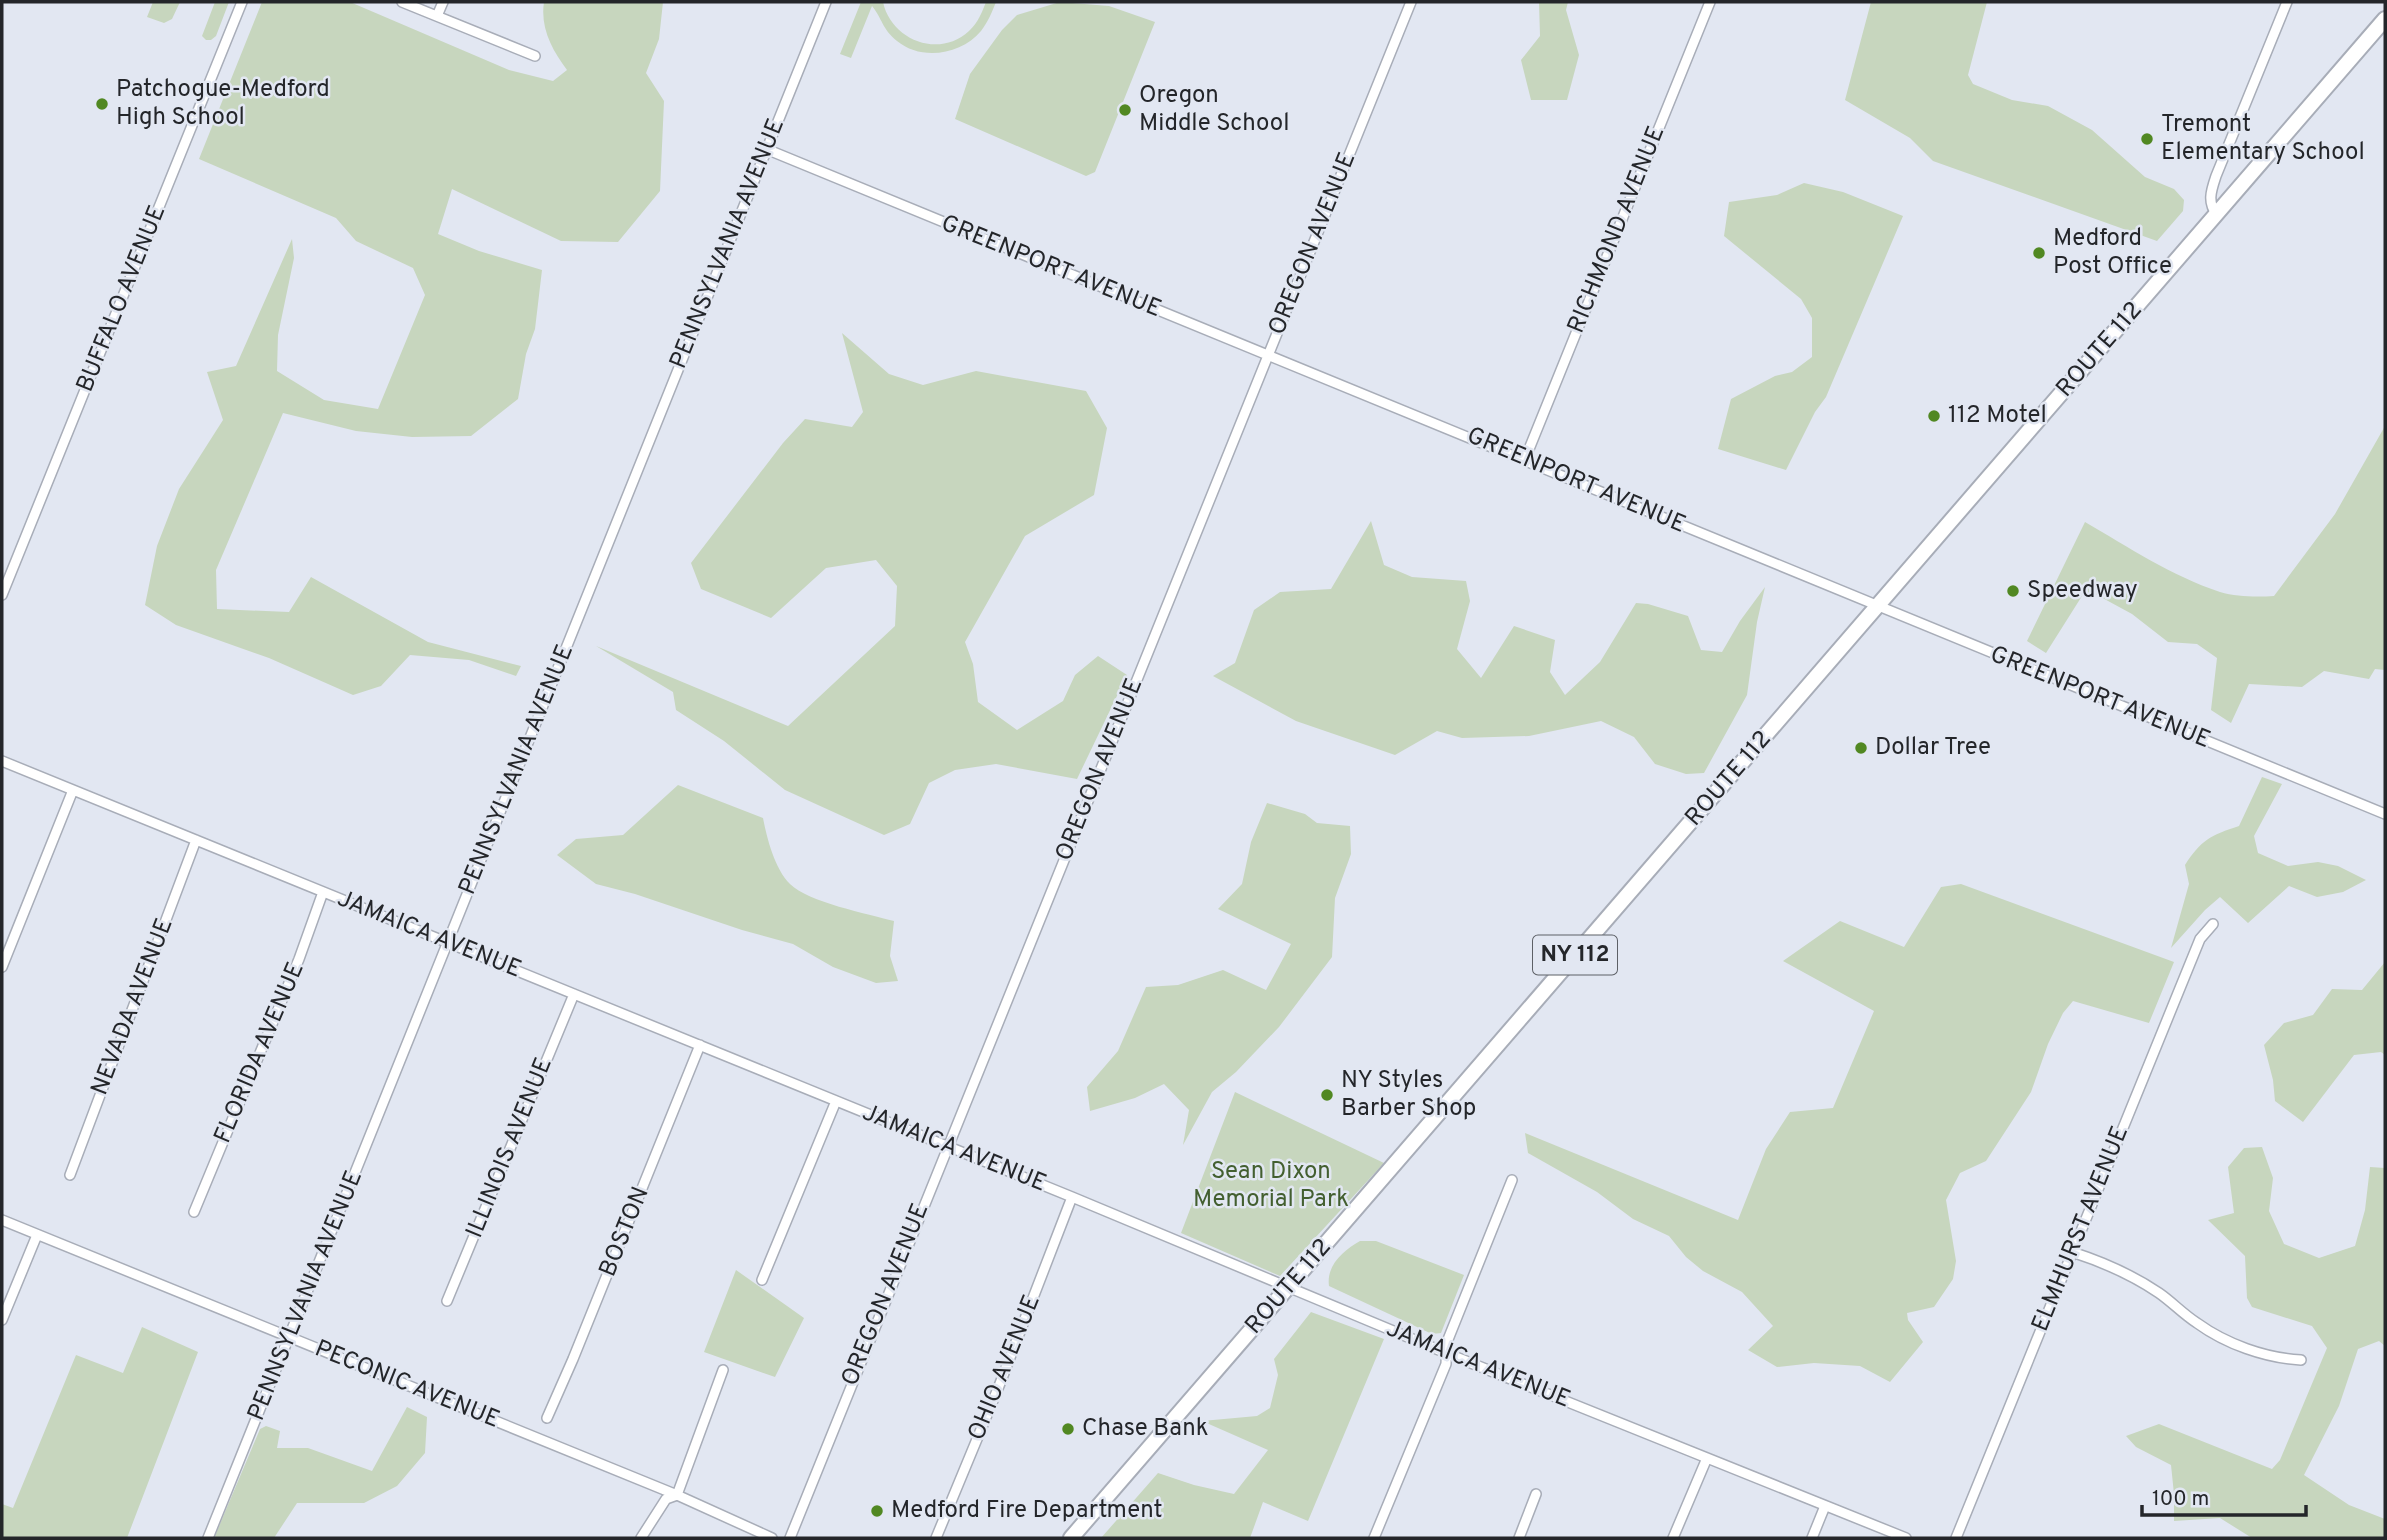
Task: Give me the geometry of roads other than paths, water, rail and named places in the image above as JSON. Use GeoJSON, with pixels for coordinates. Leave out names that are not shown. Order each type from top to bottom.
{"type":"FeatureCollection","features":[{"type":"Feature","properties":{"kind":"main road","name":"ROUTE 112"},"geometry":{"type":"LineString","coordinates":[[1071,1538],[2385,19]]}},
{"type":"Feature","properties":{"kind":"street","name":"BUFFALO AVENUE"},"geometry":{"type":"LineString","coordinates":[[2,595],[242,2]]}},
{"type":"Feature","properties":{"kind":"street"},"geometry":{"type":"LineString","coordinates":[[402,2],[535,56]]}},
{"type":"Feature","properties":{"kind":"street"},"geometry":{"type":"LineString","coordinates":[[437,16],[443,2]]}},
{"type":"Feature","properties":{"kind":"street","name":"PENNSYLVANIA AVENUE"},"geometry":{"type":"LineString","coordinates":[[208,1538],[827,2]]}},
{"type":"Feature","properties":{"kind":"street","name":"OREGON AVENUE"},"geometry":{"type":"LineString","coordinates":[[790,1538],[1411,2]]}},
{"type":"Feature","properties":{"kind":"street","name":"RICHMOND AVENUE"},"geometry":{"type":"LineString","coordinates":[[1525,459],[1710,2]]}},
{"type":"Feature","properties":{"kind":"street"},"geometry":{"type":"LineString","coordinates":[[2217,215],[2211,204],[2212,187],[2287,2]]}},
{"type":"Feature","properties":{"kind":"street","name":"GREENPORT AVENUE"},"geometry":{"type":"LineString","coordinates":[[766,149],[1525,459],[1877,608],[2385,814]]}},
{"type":"Feature","properties":{"kind":"street","name":"JAMAICA AVENUE"},"geometry":{"type":"LineString","coordinates":[[2,761],[1072,1197],[1446,1353],[1906,1538]]}},
{"type":"Feature","properties":{"kind":"street"},"geometry":{"type":"LineString","coordinates":[[2,967],[73,790]]}},
{"type":"Feature","properties":{"kind":"street","name":"NEVADA AVENUE"},"geometry":{"type":"LineString","coordinates":[[70,1175],[196,840]]}},
{"type":"Feature","properties":{"kind":"street","name":"FLORIDA AVENUE"},"geometry":{"type":"LineString","coordinates":[[194,1212],[299,958],[323,892]]}},
{"type":"Feature","properties":{"kind":"street","name":"ELMHURST AVENUE"},"geometry":{"type":"LineString","coordinates":[[1956,1538],[2200,939],[2213,925]]}},
{"type":"Feature","properties":{"kind":"street","name":"ILLINOIS AVENUE"},"geometry":{"type":"LineString","coordinates":[[447,1301],[574,994]]}},
{"type":"Feature","properties":{"kind":"street","name":"BOSTON"},"geometry":{"type":"LineString","coordinates":[[547,1418],[700,1045]]}},
{"type":"Feature","properties":{"kind":"street"},"geometry":{"type":"LineString","coordinates":[[762,1280],[836,1101]]}},
{"type":"Feature","properties":{"kind":"street"},"geometry":{"type":"LineString","coordinates":[[1374,1538],[1446,1364],[1447,1342],[1512,1180]]}},
{"type":"Feature","properties":{"kind":"street","name":"OHIO AVENUE"},"geometry":{"type":"LineString","coordinates":[[936,1538],[999,1386],[1072,1197]]}},
{"type":"Feature","properties":{"kind":"street","name":"PECONIC AVENUE"},"geometry":{"type":"LineString","coordinates":[[2,1220],[677,1495],[772,1538]]}},
{"type":"Feature","properties":{"kind":"street"},"geometry":{"type":"LineString","coordinates":[[2,1320],[37,1235]]}},
{"type":"Feature","properties":{"kind":"street"},"geometry":{"type":"LineString","coordinates":[[2072,1252],[2111,1265],[2159,1293],[2198,1324],[2242,1348],[2284,1359],[2301,1360]]}},
{"type":"Feature","properties":{"kind":"street"},"geometry":{"type":"LineString","coordinates":[[641,1538],[666,1499],[677,1495],[723,1370]]}},
{"type":"Feature","properties":{"kind":"street"},"geometry":{"type":"LineString","coordinates":[[1673,1538],[1707,1458]]}},
{"type":"Feature","properties":{"kind":"street"},"geometry":{"type":"LineString","coordinates":[[1519,1538],[1536,1494]]}},
{"type":"Feature","properties":{"kind":"street"},"geometry":{"type":"LineString","coordinates":[[1812,1538],[1825,1506]]}},
{"type":"Feature","properties":{"kind":"place","name":"Patchogue-Medford High School"},"geometry":{"type":"Point","coordinates":[102,104]}},
{"type":"Feature","properties":{"kind":"place","name":"Oregon Middle School"},"geometry":{"type":"Point","coordinates":[1125,110]}},
{"type":"Feature","properties":{"kind":"place","name":"Tremont Elementary School"},"geometry":{"type":"Point","coordinates":[2147,139]}},
{"type":"Feature","properties":{"kind":"place","name":"Medford Post Office"},"geometry":{"type":"Point","coordinates":[2039,253]}},
{"type":"Feature","properties":{"kind":"place","name":"112 Motel"},"geometry":{"type":"Point","coordinates":[1934,416]}},
{"type":"Feature","properties":{"kind":"place","name":"Speedway"},"geometry":{"type":"Point","coordinates":[2013,591]}},
{"type":"Feature","properties":{"kind":"place","name":"Dollar Tree"},"geometry":{"type":"Point","coordinates":[1861,748]}},
{"type":"Feature","properties":{"kind":"place","name":"NY Styles Barber Shop"},"geometry":{"type":"Point","coordinates":[1327,1095]}},
{"type":"Feature","properties":{"kind":"place","name":"Chase Bank"},"geometry":{"type":"Point","coordinates":[1068,1429]}},
{"type":"Feature","properties":{"kind":"place","name":"Medford Fire Department"},"geometry":{"type":"Point","coordinates":[877,1511]}},
{"type":"Feature","properties":{"kind":"park label","name":"Sean Dixon Memorial Park"},"geometry":{"type":"Point","coordinates":[1271,1186]}}]}
